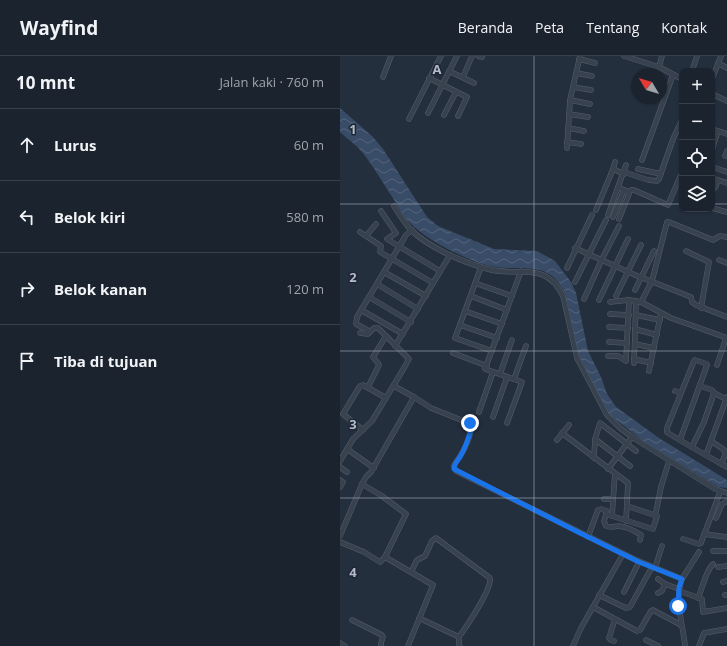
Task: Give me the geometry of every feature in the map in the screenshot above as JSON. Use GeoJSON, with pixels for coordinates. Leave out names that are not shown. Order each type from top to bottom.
{"type":"FeatureCollection","features":[{"type":"Feature","properties":{"kind":"street"},"geometry":{"type":"LineString","coordinates":[[383,77],[391,56]]}},
{"type":"Feature","properties":{"kind":"street"},"geometry":{"type":"LineString","coordinates":[[409,119],[441,56]]}},
{"type":"Feature","properties":{"kind":"street"},"geometry":{"type":"LineString","coordinates":[[428,113],[457,56]]}},
{"type":"Feature","properties":{"kind":"street"},"geometry":{"type":"LineString","coordinates":[[463,77],[472,56]]}},
{"type":"Feature","properties":{"kind":"street"},"geometry":{"type":"LineString","coordinates":[[624,56],[659,67],[679,78]]}},
{"type":"Feature","properties":{"kind":"street"},"geometry":{"type":"LineString","coordinates":[[659,67],[662,56]]}},
{"type":"Feature","properties":{"kind":"street"},"geometry":{"type":"LineString","coordinates":[[693,68],[697,56]]}},
{"type":"Feature","properties":{"kind":"street"},"geometry":{"type":"LineString","coordinates":[[715,71],[721,56]]}},
{"type":"Feature","properties":{"kind":"street"},"geometry":{"type":"LineString","coordinates":[[567,148],[570,100],[580,58],[595,63]]}},
{"type":"Feature","properties":{"kind":"street"},"geometry":{"type":"LineString","coordinates":[[718,63],[727,68]]}},
{"type":"Feature","properties":{"kind":"street"},"geometry":{"type":"LineString","coordinates":[[450,71],[474,83]]}},
{"type":"Feature","properties":{"kind":"street"},"geometry":{"type":"LineString","coordinates":[[576,73],[592,76]]}},
{"type":"Feature","properties":{"kind":"street"},"geometry":{"type":"LineString","coordinates":[[642,160],[673,75]]}},
{"type":"Feature","properties":{"kind":"street"},"geometry":{"type":"LineString","coordinates":[[429,78],[467,98],[458,116]]}},
{"type":"Feature","properties":{"kind":"street"},"geometry":{"type":"LineString","coordinates":[[573,86],[591,90]]}},
{"type":"Feature","properties":{"kind":"street"},"geometry":{"type":"LineString","coordinates":[[444,115],[456,92]]}},
{"type":"Feature","properties":{"kind":"street"},"geometry":{"type":"LineString","coordinates":[[715,95],[727,101]]}},
{"type":"Feature","properties":{"kind":"street"},"geometry":{"type":"LineString","coordinates":[[570,100],[590,104]]}},
{"type":"Feature","properties":{"kind":"street"},"geometry":{"type":"LineString","coordinates":[[569,114],[588,117]]}},
{"type":"Feature","properties":{"kind":"street"},"geometry":{"type":"LineString","coordinates":[[612,169],[654,181],[659,179],[679,126]]}},
{"type":"Feature","properties":{"kind":"street"},"geometry":{"type":"LineString","coordinates":[[568,128],[584,131]]}},
{"type":"Feature","properties":{"kind":"street"},"geometry":{"type":"LineString","coordinates":[[715,130],[727,134]]}},
{"type":"Feature","properties":{"kind":"street"},"geometry":{"type":"LineString","coordinates":[[715,140],[718,131]]}},
{"type":"Feature","properties":{"kind":"street"},"geometry":{"type":"LineString","coordinates":[[567,142],[581,144]]}},
{"type":"Feature","properties":{"kind":"street"},"geometry":{"type":"LineString","coordinates":[[725,156],[727,151]]}},
{"type":"Feature","properties":{"kind":"street"},"geometry":{"type":"LineString","coordinates":[[596,210],[615,162]]}},
{"type":"Feature","properties":{"kind":"street"},"geometry":{"type":"LineString","coordinates":[[575,282],[607,218],[626,165]]}},
{"type":"Feature","properties":{"kind":"street"},"geometry":{"type":"LineString","coordinates":[[715,168],[727,172]]}},
{"type":"Feature","properties":{"kind":"street"},"geometry":{"type":"LineString","coordinates":[[638,169],[661,174]]}},
{"type":"Feature","properties":{"kind":"street"},"geometry":{"type":"LineString","coordinates":[[618,187],[626,191],[634,190],[668,205],[680,176]]}},
{"type":"Feature","properties":{"kind":"street"},"geometry":{"type":"LineString","coordinates":[[715,179],[727,183]]}},
{"type":"Feature","properties":{"kind":"street"},"geometry":{"type":"LineString","coordinates":[[715,188],[718,180]]}},
{"type":"Feature","properties":{"kind":"street"},"geometry":{"type":"LineString","coordinates":[[613,217],[626,191]]}},
{"type":"Feature","properties":{"kind":"street"},"geometry":{"type":"LineString","coordinates":[[619,219],[629,194],[626,191]]}},
{"type":"Feature","properties":{"kind":"street"},"geometry":{"type":"LineString","coordinates":[[394,206],[412,230],[426,241],[450,254],[492,270],[532,272],[551,280],[560,290],[565,303],[577,358],[607,415],[632,437],[720,492],[727,493]]}},
{"type":"Feature","properties":{"kind":"street"},"geometry":{"type":"LineString","coordinates":[[715,209],[727,212]]}},
{"type":"Feature","properties":{"kind":"street"},"geometry":{"type":"LineString","coordinates":[[381,211],[396,233],[387,239],[440,271]]}},
{"type":"Feature","properties":{"kind":"street"},"geometry":{"type":"LineString","coordinates":[[567,268],[575,248],[592,215]]}},
{"type":"Feature","properties":{"kind":"street"},"geometry":{"type":"LineString","coordinates":[[651,363],[634,361],[636,315],[638,302],[652,281],[667,222],[713,240],[720,236],[727,237]]}},
{"type":"Feature","properties":{"kind":"street"},"geometry":{"type":"LineString","coordinates":[[366,236],[376,224]]}},
{"type":"Feature","properties":{"kind":"street"},"geometry":{"type":"LineString","coordinates":[[584,299],[619,226]]}},
{"type":"Feature","properties":{"kind":"street"},"geometry":{"type":"LineString","coordinates":[[369,331],[356,324],[357,317],[399,246],[406,235],[412,230]]}},
{"type":"Feature","properties":{"kind":"street"},"geometry":{"type":"LineString","coordinates":[[360,232],[381,246],[380,252],[433,283]]}},
{"type":"Feature","properties":{"kind":"street"},"geometry":{"type":"LineString","coordinates":[[599,300],[628,239]]}},
{"type":"Feature","properties":{"kind":"street"},"geometry":{"type":"LineString","coordinates":[[616,296],[640,245]]}},
{"type":"Feature","properties":{"kind":"street"},"geometry":{"type":"LineString","coordinates":[[575,248],[691,297],[694,304],[701,308],[727,317]]}},
{"type":"Feature","properties":{"kind":"street"},"geometry":{"type":"LineString","coordinates":[[635,290],[654,251]]}},
{"type":"Feature","properties":{"kind":"street"},"geometry":{"type":"LineString","coordinates":[[686,251],[709,262],[701,308]]}},
{"type":"Feature","properties":{"kind":"street"},"geometry":{"type":"LineString","coordinates":[[396,346],[450,254]]}},
{"type":"Feature","properties":{"kind":"street"},"geometry":{"type":"LineString","coordinates":[[719,260],[727,263]]}},
{"type":"Feature","properties":{"kind":"street"},"geometry":{"type":"LineString","coordinates":[[481,267],[455,338],[492,351]]}},
{"type":"Feature","properties":{"kind":"street"},"geometry":{"type":"LineString","coordinates":[[486,366],[521,271]]}},
{"type":"Feature","properties":{"kind":"street"},"geometry":{"type":"LineString","coordinates":[[384,272],[426,296]]}},
{"type":"Feature","properties":{"kind":"street"},"geometry":{"type":"LineString","coordinates":[[475,283],[512,296]]}},
{"type":"Feature","properties":{"kind":"street"},"geometry":{"type":"LineString","coordinates":[[377,284],[418,309]]}},
{"type":"Feature","properties":{"kind":"street"},"geometry":{"type":"LineString","coordinates":[[470,296],[507,310]]}},
{"type":"Feature","properties":{"kind":"street"},"geometry":{"type":"LineString","coordinates":[[369,297],[411,322]]}},
{"type":"Feature","properties":{"kind":"street"},"geometry":{"type":"LineString","coordinates":[[608,356],[618,356],[626,360],[629,300]]}},
{"type":"Feature","properties":{"kind":"street"},"geometry":{"type":"LineString","coordinates":[[610,302],[629,300],[638,302],[661,313],[727,338],[717,365]]}},
{"type":"Feature","properties":{"kind":"street"},"geometry":{"type":"LineString","coordinates":[[362,310],[403,334]]}},
{"type":"Feature","properties":{"kind":"street"},"geometry":{"type":"LineString","coordinates":[[465,311],[502,324]]}},
{"type":"Feature","properties":{"kind":"street"},"geometry":{"type":"LineString","coordinates":[[649,371],[661,313]]}},
{"type":"Feature","properties":{"kind":"street"},"geometry":{"type":"LineString","coordinates":[[610,314],[628,315]]}},
{"type":"Feature","properties":{"kind":"street"},"geometry":{"type":"LineString","coordinates":[[636,315],[660,320]]}},
{"type":"Feature","properties":{"kind":"street"},"geometry":{"type":"LineString","coordinates":[[460,324],[497,338]]}},
{"type":"Feature","properties":{"kind":"street"},"geometry":{"type":"LineString","coordinates":[[609,327],[628,328]]}},
{"type":"Feature","properties":{"kind":"street"},"geometry":{"type":"LineString","coordinates":[[340,461],[341,455],[353,439],[372,420],[409,359],[376,328],[368,334],[360,333]]}},
{"type":"Feature","properties":{"kind":"street"},"geometry":{"type":"LineString","coordinates":[[635,329],[657,334]]}},
{"type":"Feature","properties":{"kind":"street"},"geometry":{"type":"LineString","coordinates":[[368,387],[379,365],[373,357],[386,336]]}},
{"type":"Feature","properties":{"kind":"street"},"geometry":{"type":"LineString","coordinates":[[500,374],[512,340]]}},
{"type":"Feature","properties":{"kind":"street"},"geometry":{"type":"LineString","coordinates":[[609,342],[627,343]]}},
{"type":"Feature","properties":{"kind":"street"},"geometry":{"type":"LineString","coordinates":[[635,344],[654,348]]}},
{"type":"Feature","properties":{"kind":"street"},"geometry":{"type":"LineString","coordinates":[[514,380],[526,346]]}},
{"type":"Feature","properties":{"kind":"street"},"geometry":{"type":"LineString","coordinates":[[453,353],[486,366],[485,369],[522,382],[507,423]]}},
{"type":"Feature","properties":{"kind":"street"},"geometry":{"type":"LineString","coordinates":[[680,440],[707,364],[695,360],[681,393],[674,404],[667,430],[668,433],[721,464],[727,467]]}},
{"type":"Feature","properties":{"kind":"street"},"geometry":{"type":"LineString","coordinates":[[479,412],[494,372]]}},
{"type":"Feature","properties":{"kind":"street"},"geometry":{"type":"LineString","coordinates":[[493,417],[507,377]]}},
{"type":"Feature","properties":{"kind":"street"},"geometry":{"type":"LineString","coordinates":[[363,430],[343,414],[360,386],[362,385],[368,387],[386,398]]}},
{"type":"Feature","properties":{"kind":"street"},"geometry":{"type":"LineString","coordinates":[[394,386],[442,413],[471,424],[472,426],[466,445],[454,465],[454,469],[639,562],[682,579]]}},
{"type":"Feature","properties":{"kind":"street"},"geometry":{"type":"LineString","coordinates":[[700,386],[712,390],[714,393],[727,398],[706,455]]}},
{"type":"Feature","properties":{"kind":"street"},"geometry":{"type":"LineString","coordinates":[[675,391],[681,393]]}},
{"type":"Feature","properties":{"kind":"street"},"geometry":{"type":"LineString","coordinates":[[692,447],[704,422],[714,393]]}},
{"type":"Feature","properties":{"kind":"street"},"geometry":{"type":"LineString","coordinates":[[340,536],[362,484],[374,468],[414,397]]}},
{"type":"Feature","properties":{"kind":"street"},"geometry":{"type":"LineString","coordinates":[[594,458],[595,439],[600,423],[636,451]]}},
{"type":"Feature","properties":{"kind":"street"},"geometry":{"type":"LineString","coordinates":[[557,440],[569,425]]}},
{"type":"Feature","properties":{"kind":"street"},"geometry":{"type":"LineString","coordinates":[[562,433],[628,483],[626,520]]}},
{"type":"Feature","properties":{"kind":"street"},"geometry":{"type":"LineString","coordinates":[[608,469],[632,437]]}},
{"type":"Feature","properties":{"kind":"street"},"geometry":{"type":"LineString","coordinates":[[595,439],[630,466]]}},
{"type":"Feature","properties":{"kind":"street"},"geometry":{"type":"LineString","coordinates":[[711,442],[723,449],[726,453],[721,464]]}},
{"type":"Feature","properties":{"kind":"street"},"geometry":{"type":"LineString","coordinates":[[347,449],[374,468]]}},
{"type":"Feature","properties":{"kind":"street"},"geometry":{"type":"LineString","coordinates":[[656,512],[661,487],[669,461]]}},
{"type":"Feature","properties":{"kind":"street"},"geometry":{"type":"LineString","coordinates":[[340,468],[347,472]]}},
{"type":"Feature","properties":{"kind":"street"},"geometry":{"type":"LineString","coordinates":[[615,473],[610,516],[653,529],[657,516],[627,506]]}},
{"type":"Feature","properties":{"kind":"street"},"geometry":{"type":"LineString","coordinates":[[340,480],[343,482],[340,487]]}},
{"type":"Feature","properties":{"kind":"street"},"geometry":{"type":"LineString","coordinates":[[340,542],[364,552],[380,562],[386,557],[406,514],[382,496],[362,484]]}},
{"type":"Feature","properties":{"kind":"street"},"geometry":{"type":"LineString","coordinates":[[683,539],[699,544],[701,542],[720,492]]}},
{"type":"Feature","properties":{"kind":"street"},"geometry":{"type":"LineString","coordinates":[[604,499],[613,499]]}},
{"type":"Feature","properties":{"kind":"street"},"geometry":{"type":"LineString","coordinates":[[716,518],[722,504],[727,501]]}},
{"type":"Feature","properties":{"kind":"street"},"geometry":{"type":"LineString","coordinates":[[588,537],[598,510],[601,508],[607,511],[604,521],[606,526],[619,526],[636,532],[641,535],[640,540]]}},
{"type":"Feature","properties":{"kind":"street"},"geometry":{"type":"LineString","coordinates":[[340,519],[346,521]]}},
{"type":"Feature","properties":{"kind":"street"},"geometry":{"type":"LineString","coordinates":[[704,534],[727,537]]}},
{"type":"Feature","properties":{"kind":"street"},"geometry":{"type":"LineString","coordinates":[[411,572],[417,560],[425,556],[432,541],[436,538],[490,578],[490,582],[481,601],[459,637],[458,644],[460,646]]}},
{"type":"Feature","properties":{"kind":"street"},"geometry":{"type":"LineString","coordinates":[[599,595],[626,608],[630,608],[654,567],[662,546]]}},
{"type":"Feature","properties":{"kind":"street"},"geometry":{"type":"LineString","coordinates":[[713,551],[727,551]]}},
{"type":"Feature","properties":{"kind":"street"},"geometry":{"type":"LineString","coordinates":[[685,646],[678,606],[679,590],[682,579],[699,552]]}},
{"type":"Feature","properties":{"kind":"street"},"geometry":{"type":"LineString","coordinates":[[573,646],[599,595],[623,554]]}},
{"type":"Feature","properties":{"kind":"street"},"geometry":{"type":"LineString","coordinates":[[386,557],[432,583],[434,586],[408,646]]}},
{"type":"Feature","properties":{"kind":"street"},"geometry":{"type":"LineString","coordinates":[[624,592],[639,562]]}},
{"type":"Feature","properties":{"kind":"street"},"geometry":{"type":"LineString","coordinates":[[698,598],[704,585],[707,570],[713,564]]}},
{"type":"Feature","properties":{"kind":"street"},"geometry":{"type":"LineString","coordinates":[[718,567],[727,566]]}},
{"type":"Feature","properties":{"kind":"street"},"geometry":{"type":"LineString","coordinates":[[658,579],[665,584],[702,599],[703,612],[727,608]]}},
{"type":"Feature","properties":{"kind":"street"},"geometry":{"type":"LineString","coordinates":[[658,593],[663,589],[665,584]]}},
{"type":"Feature","properties":{"kind":"street"},"geometry":{"type":"LineString","coordinates":[[593,607],[639,631],[653,610],[681,625]]}},
{"type":"Feature","properties":{"kind":"street"},"geometry":{"type":"LineString","coordinates":[[419,618],[459,637]]}},
{"type":"Feature","properties":{"kind":"street"},"geometry":{"type":"LineString","coordinates":[[614,641],[609,638],[615,619]]}},
{"type":"Feature","properties":{"kind":"street"},"geometry":{"type":"LineString","coordinates":[[352,620],[382,635],[381,646]]}},
{"type":"Feature","properties":{"kind":"street"},"geometry":{"type":"LineString","coordinates":[[700,646],[704,633],[727,629]]}},
{"type":"Feature","properties":{"kind":"street"},"geometry":{"type":"LineString","coordinates":[[646,640],[650,644],[658,646]]}},
{"type":"Feature","properties":{"kind":"street"},"geometry":{"type":"LineString","coordinates":[[340,643],[345,646]]}},
{"type":"Feature","properties":{"kind":"water"},"geometry":{"type":"Polygon","coordinates":[[[340,108],[373,137],[383,149],[427,217],[438,226],[494,249],[537,251],[555,261],[571,282],[576,293],[588,351],[601,377],[607,394],[616,407],[659,438],[727,480],[727,488],[718,487],[643,441],[609,414],[579,356],[565,293],[559,283],[552,276],[544,271],[535,269],[496,267],[476,262],[444,247],[412,225],[405,217],[363,153],[340,132],[340,108]]]}},
{"type":"Feature","properties":{"kind":"route"},"geometry":{"type":"LineString","coordinates":[[470,423],[472,426],[468,439],[463,452],[454,465],[454,469],[639,562],[682,579],[679,588],[678,606]]}}]}
